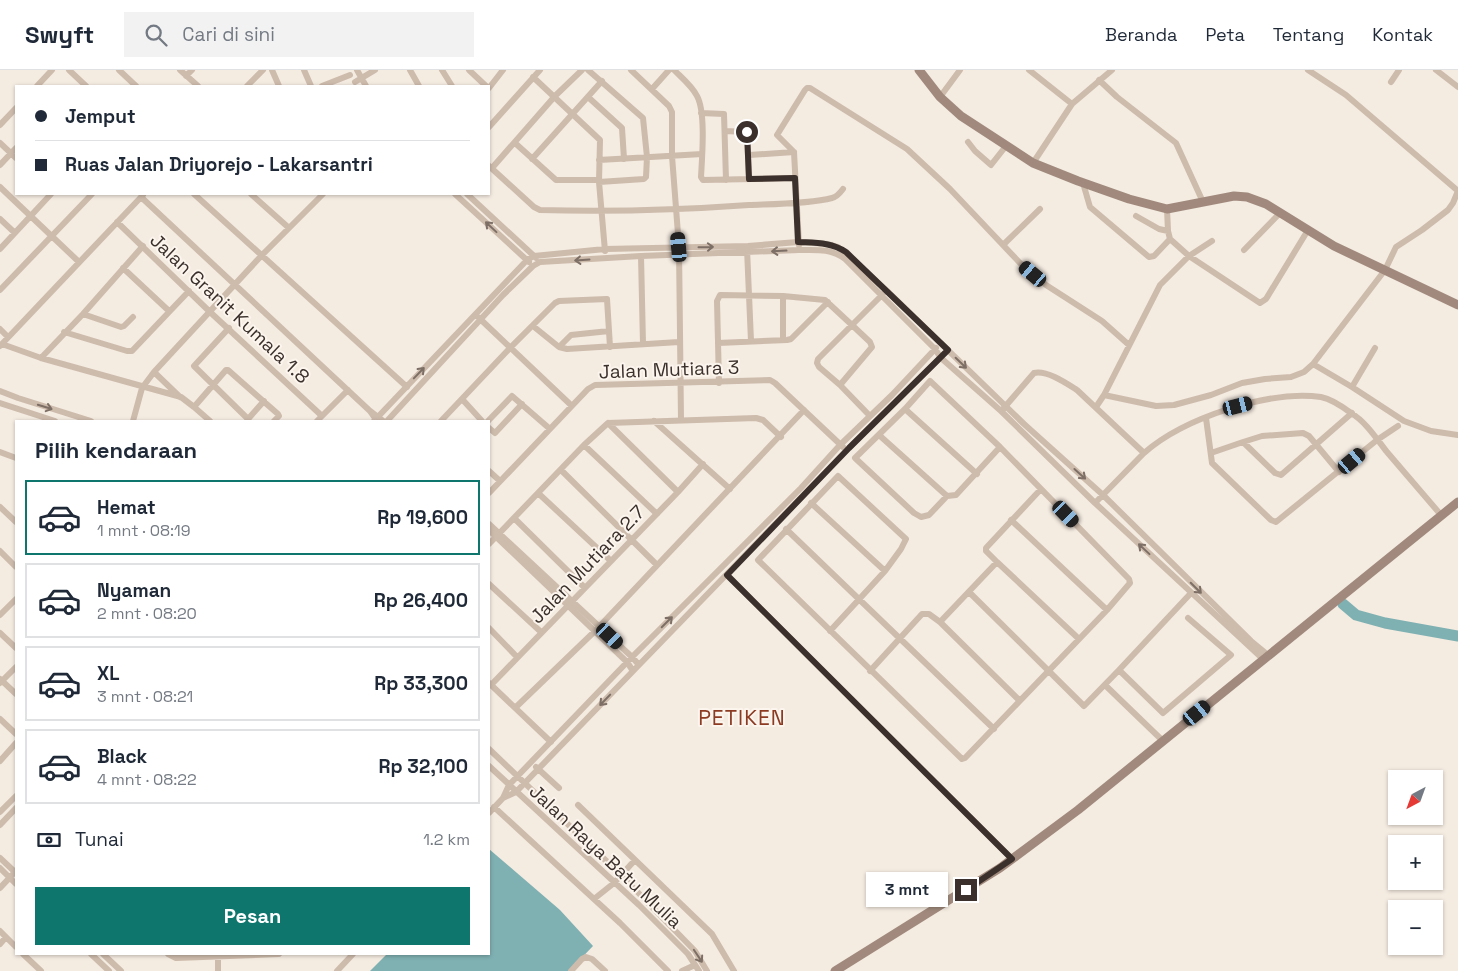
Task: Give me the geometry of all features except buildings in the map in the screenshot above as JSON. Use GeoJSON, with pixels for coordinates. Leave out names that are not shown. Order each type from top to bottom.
{"type":"FeatureCollection","features":[{"type":"Feature","properties":{"kind":"main road"},"geometry":{"type":"LineString","coordinates":[[919,70],[940,97],[962,116],[1033,163],[1129,199],[1166,209],[1234,196],[1247,197],[1281,212],[1334,246],[1458,305]]}},
{"type":"Feature","properties":{"kind":"main road"},"geometry":{"type":"LineString","coordinates":[[835,971],[966,890],[1012,859],[1078,810],[1458,502]]}},
{"type":"Feature","properties":{"kind":"street"},"geometry":{"type":"LineString","coordinates":[[38,85],[52,70]]}},
{"type":"Feature","properties":{"kind":"street"},"geometry":{"type":"LineString","coordinates":[[69,70],[85,85]]}},
{"type":"Feature","properties":{"kind":"street"},"geometry":{"type":"LineString","coordinates":[[119,70],[135,85]]}},
{"type":"Feature","properties":{"kind":"street"},"geometry":{"type":"LineString","coordinates":[[180,70],[197,85]]}},
{"type":"Feature","properties":{"kind":"street"},"geometry":{"type":"LineString","coordinates":[[186,76],[192,70]]}},
{"type":"Feature","properties":{"kind":"street"},"geometry":{"type":"LineString","coordinates":[[248,85],[263,70]]}},
{"type":"Feature","properties":{"kind":"street"},"geometry":{"type":"LineString","coordinates":[[272,70],[279,85]]}},
{"type":"Feature","properties":{"kind":"street"},"geometry":{"type":"LineString","coordinates":[[304,70],[311,85]]}},
{"type":"Feature","properties":{"kind":"street"},"geometry":{"type":"LineString","coordinates":[[356,70],[358,82]]}},
{"type":"Feature","properties":{"kind":"street"},"geometry":{"type":"LineString","coordinates":[[358,82],[375,70]]}},
{"type":"Feature","properties":{"kind":"street"},"geometry":{"type":"LineString","coordinates":[[410,70],[418,85]]}},
{"type":"Feature","properties":{"kind":"street"},"geometry":{"type":"LineString","coordinates":[[442,70],[451,85]]}},
{"type":"Feature","properties":{"kind":"street"},"geometry":{"type":"LineString","coordinates":[[469,70],[485,85]]}},
{"type":"Feature","properties":{"kind":"street"},"geometry":{"type":"LineString","coordinates":[[489,85],[503,70]]}},
{"type":"Feature","properties":{"kind":"street"},"geometry":{"type":"LineString","coordinates":[[490,124],[540,70]]}},
{"type":"Feature","properties":{"kind":"street"},"geometry":{"type":"LineString","coordinates":[[582,70],[555,96],[490,167],[536,209],[601,212],[676,210],[831,199],[836,197],[843,189]]}},
{"type":"Feature","properties":{"kind":"street"},"geometry":{"type":"LineString","coordinates":[[514,143],[556,180],[644,179],[646,177],[647,158],[643,118],[588,70]]}},
{"type":"Feature","properties":{"kind":"street"},"geometry":{"type":"LineString","coordinates":[[631,70],[671,109],[672,156],[679,247],[680,420]]}},
{"type":"Feature","properties":{"kind":"street"},"geometry":{"type":"LineString","coordinates":[[652,89],[668,70]]}},
{"type":"Feature","properties":{"kind":"street"},"geometry":{"type":"LineString","coordinates":[[675,70],[697,95],[701,113],[701,178],[703,180],[795,178]]}},
{"type":"Feature","properties":{"kind":"street"},"geometry":{"type":"LineString","coordinates":[[940,97],[960,70]]}},
{"type":"Feature","properties":{"kind":"street"},"geometry":{"type":"LineString","coordinates":[[1029,70],[1072,104]]}},
{"type":"Feature","properties":{"kind":"street"},"geometry":{"type":"LineString","coordinates":[[1033,163],[1072,104],[1112,70]]}},
{"type":"Feature","properties":{"kind":"street"},"geometry":{"type":"LineString","coordinates":[[1104,395],[1156,406],[1174,405],[1211,395],[1242,383],[1265,379],[1291,378],[1304,372],[1313,364],[1385,270],[1396,247],[1448,210],[1453,203],[1458,191],[1346,96],[1308,70]]}},
{"type":"Feature","properties":{"kind":"street"},"geometry":{"type":"LineString","coordinates":[[1391,82],[1399,70]]}},
{"type":"Feature","properties":{"kind":"street"},"geometry":{"type":"LineString","coordinates":[[1436,70],[1458,87]]}},
{"type":"Feature","properties":{"kind":"street"},"geometry":{"type":"LineString","coordinates":[[324,85],[348,72],[358,82]]}},
{"type":"Feature","properties":{"kind":"street"},"geometry":{"type":"LineString","coordinates":[[533,77],[600,140],[599,181],[605,258]]}},
{"type":"Feature","properties":{"kind":"street"},"geometry":{"type":"LineString","coordinates":[[75,85],[80,80]]}},
{"type":"Feature","properties":{"kind":"street"},"geometry":{"type":"LineString","coordinates":[[1099,80],[1117,97],[1176,143],[1204,202]]}},
{"type":"Feature","properties":{"kind":"street"},"geometry":{"type":"LineString","coordinates":[[532,159],[602,81]]}},
{"type":"Feature","properties":{"kind":"street"},"geometry":{"type":"LineString","coordinates":[[799,250],[794,152],[777,135],[805,90],[809,88],[907,150],[950,189],[1020,263],[1046,285],[1102,321],[1129,345]]}},
{"type":"Feature","properties":{"kind":"street"},"geometry":{"type":"LineString","coordinates":[[588,97],[622,128],[624,159]]}},
{"type":"Feature","properties":{"kind":"street"},"geometry":{"type":"LineString","coordinates":[[0,125],[15,109]]}},
{"type":"Feature","properties":{"kind":"street"},"geometry":{"type":"LineString","coordinates":[[701,113],[724,114],[726,180]]}},
{"type":"Feature","properties":{"kind":"street"},"geometry":{"type":"LineString","coordinates":[[725,131],[747,132],[749,179]]}},
{"type":"Feature","properties":{"kind":"street"},"geometry":{"type":"LineString","coordinates":[[968,142],[991,166],[1006,146]]}},
{"type":"Feature","properties":{"kind":"street"},"geometry":{"type":"LineString","coordinates":[[0,143],[14,156],[0,165]]}},
{"type":"Feature","properties":{"kind":"street"},"geometry":{"type":"LineString","coordinates":[[749,156],[794,152]]}},
{"type":"Feature","properties":{"kind":"street"},"geometry":{"type":"LineString","coordinates":[[599,160],[702,154]]}},
{"type":"Feature","properties":{"kind":"street"},"geometry":{"type":"LineString","coordinates":[[1083,183],[1090,207],[1147,256],[1154,256],[1170,239]]}},
{"type":"Feature","properties":{"kind":"street"},"geometry":{"type":"LineString","coordinates":[[0,187],[79,262]]}},
{"type":"Feature","properties":{"kind":"street"},"geometry":{"type":"LineString","coordinates":[[0,249],[51,195]]}},
{"type":"Feature","properties":{"kind":"street"},"geometry":{"type":"LineString","coordinates":[[0,289],[91,195]]}},
{"type":"Feature","properties":{"kind":"street"},"geometry":{"type":"LineString","coordinates":[[181,397],[142,388],[1,345],[142,195],[234,285],[370,411],[377,420],[407,386],[478,317],[533,266],[540,262],[679,255],[798,242],[828,244],[838,247],[884,293],[941,358],[1003,409]]}},
{"type":"Feature","properties":{"kind":"street"},"geometry":{"type":"LineString","coordinates":[[195,195],[407,386]]}},
{"type":"Feature","properties":{"kind":"street"},"geometry":{"type":"LineString","coordinates":[[253,195],[289,228]]}},
{"type":"Feature","properties":{"kind":"street"},"geometry":{"type":"LineString","coordinates":[[313,195],[318,199]]}},
{"type":"Feature","properties":{"kind":"street"},"geometry":{"type":"LineString","coordinates":[[133,420],[142,388],[154,372],[234,285],[322,195]]}},
{"type":"Feature","properties":{"kind":"street"},"geometry":{"type":"LineString","coordinates":[[456,195],[533,266]]}},
{"type":"Feature","properties":{"kind":"street"},"geometry":{"type":"LineString","coordinates":[[468,195],[540,262]]}},
{"type":"Feature","properties":{"kind":"street"},"geometry":{"type":"LineString","coordinates":[[1003,244],[1040,209]]}},
{"type":"Feature","properties":{"kind":"street"},"geometry":{"type":"LineString","coordinates":[[1166,209],[1170,239],[1188,256],[1257,302],[1263,303],[1308,230]]}},
{"type":"Feature","properties":{"kind":"street"},"geometry":{"type":"LineString","coordinates":[[1244,250],[1281,212]]}},
{"type":"Feature","properties":{"kind":"street"},"geometry":{"type":"LineString","coordinates":[[1136,216],[1168,232]]}},
{"type":"Feature","properties":{"kind":"street"},"geometry":{"type":"LineString","coordinates":[[0,219],[15,233]]}},
{"type":"Feature","properties":{"kind":"street","name":"Jalan Granit Kumala 1.8"},"geometry":{"type":"LineString","coordinates":[[117,222],[322,416]]}},
{"type":"Feature","properties":{"kind":"street"},"geometry":{"type":"LineString","coordinates":[[1096,407],[1104,395],[1160,285],[1188,256],[1212,241]]}},
{"type":"Feature","properties":{"kind":"street"},"geometry":{"type":"LineString","coordinates":[[41,358],[143,246]]}},
{"type":"Feature","properties":{"kind":"street"},"geometry":{"type":"LineString","coordinates":[[388,420],[527,260],[534,256],[605,249],[679,247],[822,250],[837,253],[948,350],[1095,503],[1191,593],[1265,657]]}},
{"type":"Feature","properties":{"kind":"street"},"geometry":{"type":"LineString","coordinates":[[747,249],[751,341]]}},
{"type":"Feature","properties":{"kind":"street"},"geometry":{"type":"LineString","coordinates":[[641,256],[643,344]]}},
{"type":"Feature","properties":{"kind":"street"},"geometry":{"type":"LineString","coordinates":[[123,268],[169,311]]}},
{"type":"Feature","properties":{"kind":"street"},"geometry":{"type":"LineString","coordinates":[[64,332],[130,352],[189,291]]}},
{"type":"Feature","properties":{"kind":"street"},"geometry":{"type":"LineString","coordinates":[[870,416],[817,363],[818,359],[884,293]]}},
{"type":"Feature","properties":{"kind":"street"},"geometry":{"type":"LineString","coordinates":[[719,382],[717,297],[720,295],[749,294],[818,299],[828,302],[870,342],[872,348],[840,385]]}},
{"type":"Feature","properties":{"kind":"street"},"geometry":{"type":"LineString","coordinates":[[783,296],[783,339]]}},
{"type":"Feature","properties":{"kind":"street"},"geometry":{"type":"LineString","coordinates":[[442,420],[549,308],[559,301],[607,299],[610,346]]}},
{"type":"Feature","properties":{"kind":"street"},"geometry":{"type":"LineString","coordinates":[[718,343],[791,339],[828,302]]}},
{"type":"Feature","properties":{"kind":"street"},"geometry":{"type":"LineString","coordinates":[[83,314],[121,327],[132,317]]}},
{"type":"Feature","properties":{"kind":"street"},"geometry":{"type":"LineString","coordinates":[[478,317],[572,406]]}},
{"type":"Feature","properties":{"kind":"street"},"geometry":{"type":"LineString","coordinates":[[533,326],[559,347],[573,349],[679,342]]}},
{"type":"Feature","properties":{"kind":"street"},"geometry":{"type":"LineString","coordinates":[[229,328],[194,365],[247,418],[264,401]]}},
{"type":"Feature","properties":{"kind":"street"},"geometry":{"type":"LineString","coordinates":[[0,329],[8,337]]}},
{"type":"Feature","properties":{"kind":"street"},"geometry":{"type":"LineString","coordinates":[[559,347],[571,335],[609,331]]}},
{"type":"Feature","properties":{"kind":"street"},"geometry":{"type":"LineString","coordinates":[[503,798],[508,785],[552,742],[630,659],[801,488],[840,445],[940,343]]}},
{"type":"Feature","properties":{"kind":"street"},"geometry":{"type":"LineString","coordinates":[[1352,387],[1375,348]]}},
{"type":"Feature","properties":{"kind":"street"},"geometry":{"type":"LineString","coordinates":[[490,811],[503,798],[516,792],[524,784],[847,451],[948,350]]}},
{"type":"Feature","properties":{"kind":"street"},"geometry":{"type":"LineString","coordinates":[[1313,364],[1404,421],[1431,432],[1458,435]]}},
{"type":"Feature","properties":{"kind":"street"},"geometry":{"type":"LineString","coordinates":[[194,407],[228,370],[278,414],[279,416],[275,420]]}},
{"type":"Feature","properties":{"kind":"street"},"geometry":{"type":"LineString","coordinates":[[154,372],[209,420]]}},
{"type":"Feature","properties":{"kind":"street"},"geometry":{"type":"LineString","coordinates":[[1003,409],[1034,373],[1040,372],[1077,390],[1144,454]]}},
{"type":"Feature","properties":{"kind":"street","name":"Jalan Mutiara 3"},"geometry":{"type":"LineString","coordinates":[[490,492],[592,386],[773,381],[847,451]]}},
{"type":"Feature","properties":{"kind":"street"},"geometry":{"type":"LineString","coordinates":[[830,631],[885,571],[906,539],[838,476],[758,560],[870,671],[962,759],[994,729],[1107,610],[1130,583],[1129,579],[1000,447],[930,381],[905,409],[855,458],[914,513],[921,517],[929,515],[948,496],[956,495],[1000,447]]}},
{"type":"Feature","properties":{"kind":"street"},"geometry":{"type":"LineString","coordinates":[[317,420],[348,390]]}},
{"type":"Feature","properties":{"kind":"street"},"geometry":{"type":"LineString","coordinates":[[0,391],[88,420]]}},
{"type":"Feature","properties":{"kind":"street"},"geometry":{"type":"LineString","coordinates":[[489,420],[512,396],[550,429]]}},
{"type":"Feature","properties":{"kind":"street"},"geometry":{"type":"LineString","coordinates":[[1095,503],[1157,442],[1171,433],[1238,406],[1263,400],[1298,397],[1322,398],[1352,413],[1363,423],[1441,515]]}},
{"type":"Feature","properties":{"kind":"street"},"geometry":{"type":"LineString","coordinates":[[462,399],[481,420]]}},
{"type":"Feature","properties":{"kind":"street"},"geometry":{"type":"LineString","coordinates":[[0,403],[52,420]]}},
{"type":"Feature","properties":{"kind":"street"},"geometry":{"type":"LineString","coordinates":[[490,429],[495,433],[522,404]]}},
{"type":"Feature","properties":{"kind":"street"},"geometry":{"type":"LineString","coordinates":[[905,409],[977,474]]}},
{"type":"Feature","properties":{"kind":"street"},"geometry":{"type":"LineString","coordinates":[[515,708],[597,629],[781,437],[804,410]]}},
{"type":"Feature","properties":{"kind":"street"},"geometry":{"type":"LineString","coordinates":[[1243,442],[1275,473],[1280,475],[1352,413]]}},
{"type":"Feature","properties":{"kind":"street"},"geometry":{"type":"LineString","coordinates":[[490,543],[584,444],[608,423],[759,418],[781,437]]}},
{"type":"Feature","properties":{"kind":"street"},"geometry":{"type":"LineString","coordinates":[[1206,418],[1211,461],[1215,467],[1271,520],[1276,522],[1377,440],[1398,426]]}},
{"type":"Feature","properties":{"kind":"street"},"geometry":{"type":"LineString","coordinates":[[654,421],[730,489]]}},
{"type":"Feature","properties":{"kind":"street"},"geometry":{"type":"LineString","coordinates":[[608,423],[678,492]]}},
{"type":"Feature","properties":{"kind":"street"},"geometry":{"type":"LineString","coordinates":[[1022,427],[1103,495],[1265,657]]}},
{"type":"Feature","properties":{"kind":"street"},"geometry":{"type":"LineString","coordinates":[[1211,453],[1262,436],[1298,432],[1309,436],[1339,472]]}},
{"type":"Feature","properties":{"kind":"street"},"geometry":{"type":"LineString","coordinates":[[879,434],[948,496]]}},
{"type":"Feature","properties":{"kind":"street"},"geometry":{"type":"LineString","coordinates":[[584,444],[657,514]]}},
{"type":"Feature","properties":{"kind":"street"},"geometry":{"type":"LineString","coordinates":[[0,452],[15,458]]}},
{"type":"Feature","properties":{"kind":"street","name":"Jalan Mutiara 2.7"},"geometry":{"type":"LineString","coordinates":[[490,683],[632,540],[703,464]]}},
{"type":"Feature","properties":{"kind":"street"},"geometry":{"type":"LineString","coordinates":[[561,470],[657,565]]}},
{"type":"Feature","properties":{"kind":"street"},"geometry":{"type":"LineString","coordinates":[[490,471],[500,481]]}},
{"type":"Feature","properties":{"kind":"street"},"geometry":{"type":"LineString","coordinates":[[1041,489],[986,548],[986,551],[1080,639]]}},
{"type":"Feature","properties":{"kind":"street"},"geometry":{"type":"LineString","coordinates":[[538,493],[611,561]]}},
{"type":"Feature","properties":{"kind":"street"},"geometry":{"type":"LineString","coordinates":[[811,503],[885,571]]}},
{"type":"Feature","properties":{"kind":"street"},"geometry":{"type":"LineString","coordinates":[[0,507],[15,519]]}},
{"type":"Feature","properties":{"kind":"street"},"geometry":{"type":"LineString","coordinates":[[514,518],[585,588]]}},
{"type":"Feature","properties":{"kind":"street"},"geometry":{"type":"LineString","coordinates":[[1011,520],[1107,610]]}},
{"type":"Feature","properties":{"kind":"street"},"geometry":{"type":"LineString","coordinates":[[490,525],[498,536]]}},
{"type":"Feature","properties":{"kind":"street"},"geometry":{"type":"LineString","coordinates":[[786,529],[994,729]]}},
{"type":"Feature","properties":{"kind":"street"},"geometry":{"type":"LineString","coordinates":[[490,531],[630,659],[636,668]]}},
{"type":"Feature","properties":{"kind":"street"},"geometry":{"type":"LineString","coordinates":[[0,550],[15,566]]}},
{"type":"Feature","properties":{"kind":"street"},"geometry":{"type":"LineString","coordinates":[[940,622],[997,562]]}},
{"type":"Feature","properties":{"kind":"street"},"geometry":{"type":"LineString","coordinates":[[727,575],[1012,859]]}},
{"type":"Feature","properties":{"kind":"street"},"geometry":{"type":"LineString","coordinates":[[490,585],[541,632]]}},
{"type":"Feature","properties":{"kind":"street"},"geometry":{"type":"LineString","coordinates":[[969,592],[1084,706],[1191,593]]}},
{"type":"Feature","properties":{"kind":"street"},"geometry":{"type":"LineString","coordinates":[[0,616],[15,600]]}},
{"type":"Feature","properties":{"kind":"street"},"geometry":{"type":"LineString","coordinates":[[870,671],[922,614],[929,614],[940,622],[1020,701]]}},
{"type":"Feature","properties":{"kind":"street"},"geometry":{"type":"LineString","coordinates":[[1119,670],[1164,713],[1231,655],[1188,618]]}},
{"type":"Feature","properties":{"kind":"street"},"geometry":{"type":"LineString","coordinates":[[490,629],[517,657]]}},
{"type":"Feature","properties":{"kind":"street"},"geometry":{"type":"LineString","coordinates":[[0,633],[15,647]]}},
{"type":"Feature","properties":{"kind":"street"},"geometry":{"type":"LineString","coordinates":[[15,668],[1,681],[15,693]]}},
{"type":"Feature","properties":{"kind":"street"},"geometry":{"type":"LineString","coordinates":[[490,683],[552,742]]}},
{"type":"Feature","properties":{"kind":"street"},"geometry":{"type":"LineString","coordinates":[[1105,685],[1163,741]]}},
{"type":"Feature","properties":{"kind":"street"},"geometry":{"type":"LineString","coordinates":[[1,721],[15,733]]}},
{"type":"Feature","properties":{"kind":"street"},"geometry":{"type":"LineString","coordinates":[[0,761],[15,744]]}},
{"type":"Feature","properties":{"kind":"street"},"geometry":{"type":"LineString","coordinates":[[490,751],[621,875],[695,951],[708,971]]}},
{"type":"Feature","properties":{"kind":"street"},"geometry":{"type":"LineString","coordinates":[[531,763],[559,788]]}},
{"type":"Feature","properties":{"kind":"street","name":"Jalan Raya Batu Mulia"},"geometry":{"type":"LineString","coordinates":[[490,767],[639,905],[688,954],[697,968]]}},
{"type":"Feature","properties":{"kind":"street"},"geometry":{"type":"LineString","coordinates":[[0,812],[15,797]]}},
{"type":"Feature","properties":{"kind":"street"},"geometry":{"type":"LineString","coordinates":[[578,805],[712,934],[734,971]]}},
{"type":"Feature","properties":{"kind":"street"},"geometry":{"type":"LineString","coordinates":[[494,807],[668,971]]}},
{"type":"Feature","properties":{"kind":"street"},"geometry":{"type":"LineString","coordinates":[[0,825],[15,809]]}},
{"type":"Feature","properties":{"kind":"street"},"geometry":{"type":"LineString","coordinates":[[0,858],[15,871]]}},
{"type":"Feature","properties":{"kind":"street"},"geometry":{"type":"LineString","coordinates":[[594,900],[614,883],[635,860]]}},
{"type":"Feature","properties":{"kind":"street"},"geometry":{"type":"LineString","coordinates":[[0,868],[15,883]]}},
{"type":"Feature","properties":{"kind":"street"},"geometry":{"type":"LineString","coordinates":[[0,888],[15,873]]}},
{"type":"Feature","properties":{"kind":"street"},"geometry":{"type":"LineString","coordinates":[[0,932],[15,946]]}},
{"type":"Feature","properties":{"kind":"street"},"geometry":{"type":"LineString","coordinates":[[0,944],[6,937]]}},
{"type":"Feature","properties":{"kind":"street"},"geometry":{"type":"LineString","coordinates":[[24,955],[42,971]]}},
{"type":"Feature","properties":{"kind":"street"},"geometry":{"type":"LineString","coordinates":[[92,955],[109,971]]}},
{"type":"Feature","properties":{"kind":"street"},"geometry":{"type":"LineString","coordinates":[[104,955],[121,971]]}},
{"type":"Feature","properties":{"kind":"street"},"geometry":{"type":"LineString","coordinates":[[170,955],[174,958],[182,956],[248,955]]}},
{"type":"Feature","properties":{"kind":"street"},"geometry":{"type":"LineString","coordinates":[[337,971],[352,955]]}},
{"type":"Feature","properties":{"kind":"street"},"geometry":{"type":"LineString","coordinates":[[218,956],[218,971]]}},
{"type":"Feature","properties":{"kind":"street"},"geometry":{"type":"LineString","coordinates":[[571,971],[586,957],[592,959],[605,971]]}},
{"type":"Feature","properties":{"kind":"street"},"geometry":{"type":"LineString","coordinates":[[682,971],[697,968]]}},
{"type":"Feature","properties":{"kind":"water"},"geometry":{"type":"Polygon","coordinates":[[[490,850],[560,910],[593,946],[569,971],[370,971],[386,955],[490,955],[490,850]]]}},
{"type":"Feature","properties":{"kind":"waterway"},"geometry":{"type":"LineString","coordinates":[[1343,604],[1356,615],[1385,623],[1458,636]]}},
{"type":"Feature","properties":{"kind":"district","name":"PETIKEN"},"geometry":{"type":"Point","coordinates":[742,718]}},
{"type":"Feature","properties":{"kind":"route"},"geometry":{"type":"LineString","coordinates":[[747,132],[749,179],[795,178],[798,242],[828,244],[846,252],[948,350],[849,448],[727,575],[1012,859],[966,890]]}}]}
